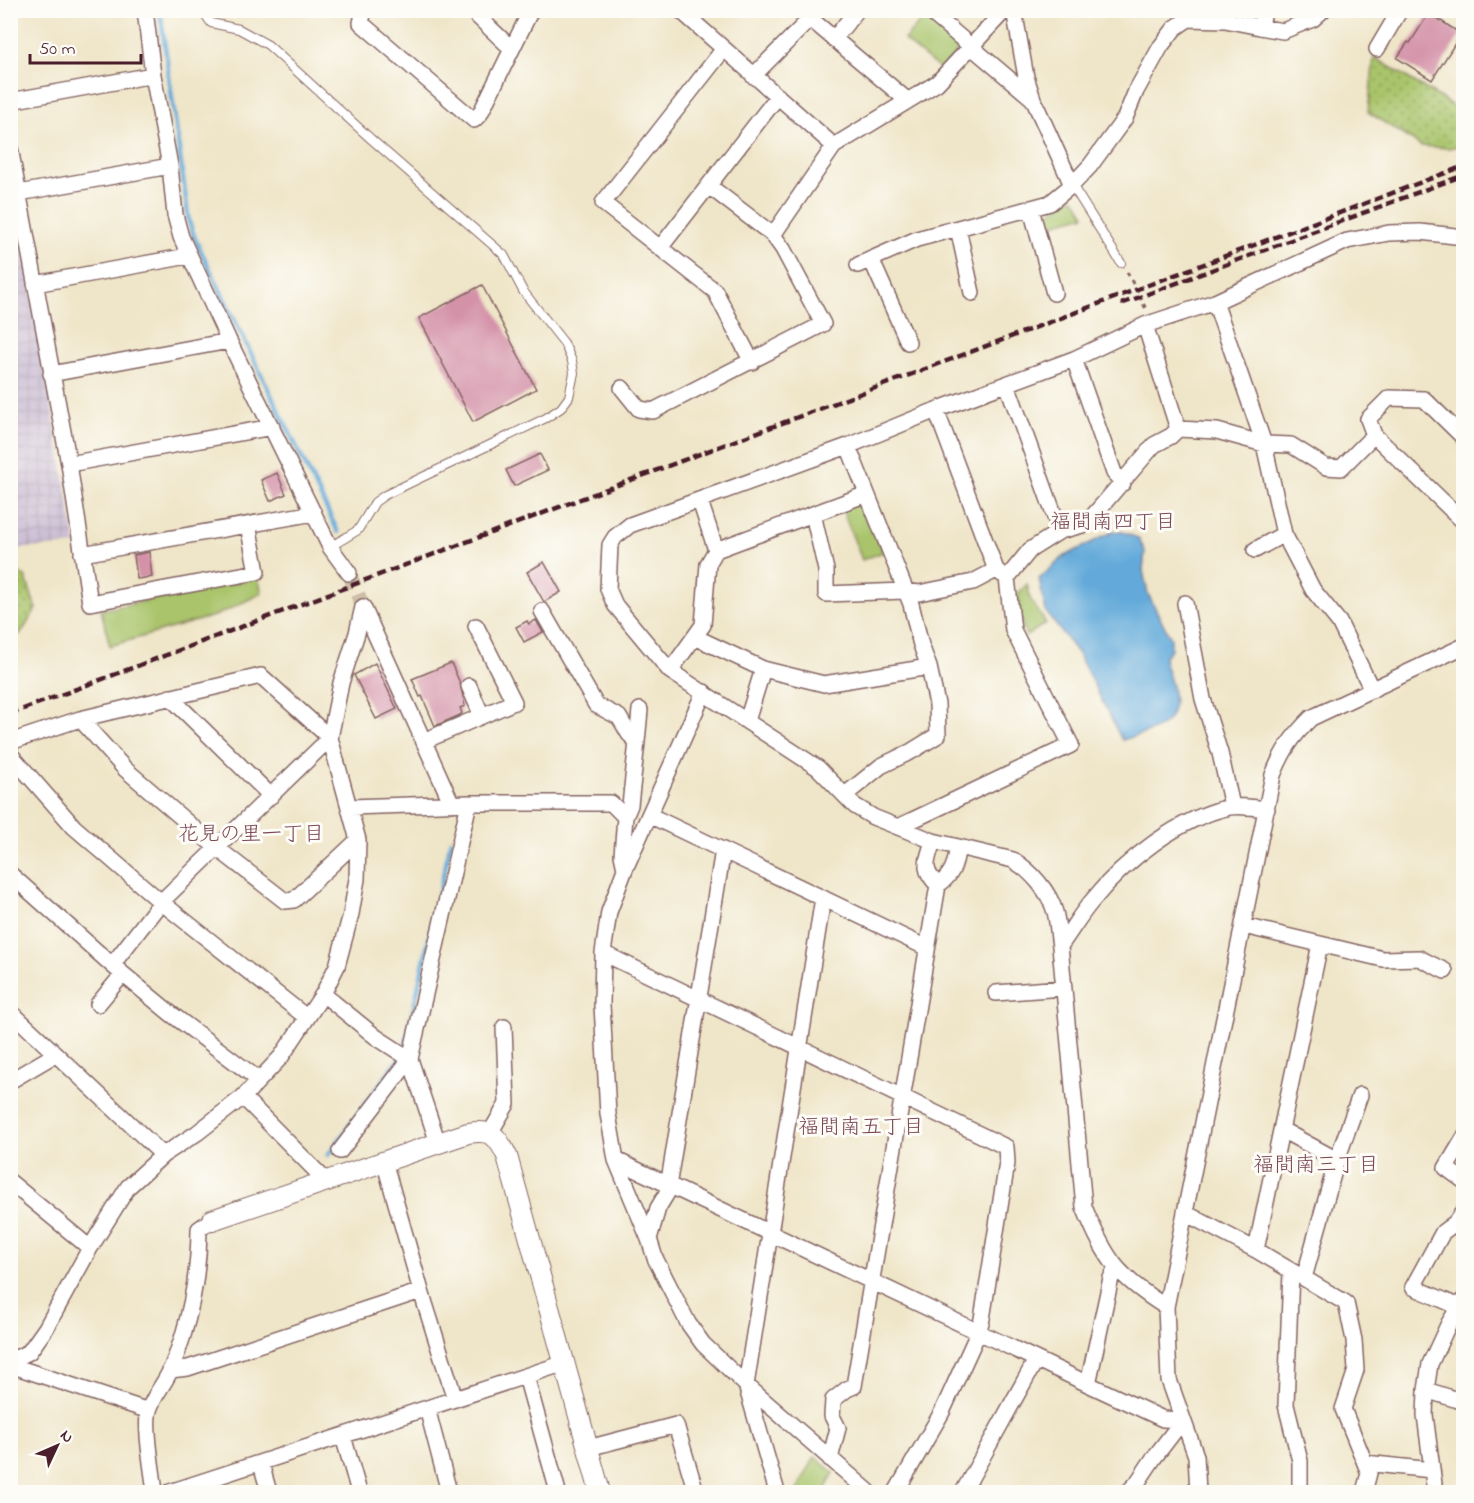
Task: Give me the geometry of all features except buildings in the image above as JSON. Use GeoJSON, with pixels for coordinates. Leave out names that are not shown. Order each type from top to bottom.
{"type":"FeatureCollection","features":[{"type":"Feature","properties":{"kind":"street"},"geometry":{"type":"LineString","coordinates":[[145,10],[153,75],[170,166],[175,214],[188,256],[330,547],[349,573]]}},
{"type":"Feature","properties":{"kind":"street"},"geometry":{"type":"LineString","coordinates":[[364,10],[361,23],[474,120],[480,114],[531,10]]}},
{"type":"Feature","properties":{"kind":"street"},"geometry":{"type":"LineString","coordinates":[[471,10],[512,49]]}},
{"type":"Feature","properties":{"kind":"street"},"geometry":{"type":"LineString","coordinates":[[680,10],[834,146]]}},
{"type":"Feature","properties":{"kind":"street"},"geometry":{"type":"LineString","coordinates":[[834,39],[857,10]]}},
{"type":"Feature","properties":{"kind":"street"},"geometry":{"type":"LineString","coordinates":[[928,10],[1033,99]]}},
{"type":"Feature","properties":{"kind":"street"},"geometry":{"type":"LineString","coordinates":[[773,235],[834,146],[937,83],[1005,10]]}},
{"type":"Feature","properties":{"kind":"street"},"geometry":{"type":"LineString","coordinates":[[1014,10],[1026,77],[1033,99],[1072,185]]}},
{"type":"Feature","properties":{"kind":"street"},"geometry":{"type":"LineString","coordinates":[[1260,27],[1265,10]]}},
{"type":"Feature","properties":{"kind":"street"},"geometry":{"type":"LineString","coordinates":[[908,342],[864,262],[917,240],[1050,203],[1090,166],[1125,118],[1136,91],[1161,46],[1175,28],[1188,19],[1225,20],[1283,31],[1313,19],[1323,10]]}},
{"type":"Feature","properties":{"kind":"street"},"geometry":{"type":"LineString","coordinates":[[1377,49],[1400,10]]}},
{"type":"Feature","properties":{"kind":"street"},"geometry":{"type":"LineString","coordinates":[[753,75],[805,15],[908,101]]}},
{"type":"Feature","properties":{"kind":"street"},"geometry":{"type":"LineString","coordinates":[[723,50],[603,203],[715,291],[752,362]]}},
{"type":"Feature","properties":{"kind":"street"},"geometry":{"type":"LineString","coordinates":[[10,101],[153,75]]}},
{"type":"Feature","properties":{"kind":"street"},"geometry":{"type":"LineString","coordinates":[[660,248],[778,96]]}},
{"type":"Feature","properties":{"kind":"street"},"geometry":{"type":"LineString","coordinates":[[10,148],[69,464],[90,603],[257,572],[248,525]]}},
{"type":"Feature","properties":{"kind":"street"},"geometry":{"type":"LineString","coordinates":[[19,193],[170,166]]}},
{"type":"Feature","properties":{"kind":"street"},"geometry":{"type":"LineString","coordinates":[[622,388],[639,409],[653,411],[823,324],[783,249],[773,235],[709,186]]}},
{"type":"Feature","properties":{"kind":"street"},"geometry":{"type":"LineString","coordinates":[[1031,209],[1054,293]]}},
{"type":"Feature","properties":{"kind":"street"},"geometry":{"type":"LineString","coordinates":[[958,228],[972,293]]}},
{"type":"Feature","properties":{"kind":"street"},"geometry":{"type":"LineString","coordinates":[[1166,1307],[1142,1292],[1116,1269],[1100,1245],[1084,1207],[1060,946],[1055,913],[1048,896],[1023,866],[1013,860],[933,841],[873,817],[855,806],[818,768],[670,671],[615,605],[608,589],[610,545],[615,537],[630,525],[849,446],[936,410],[1074,360],[1145,325],[1215,302],[1347,241],[1389,233],[1420,232],[1464,237]]}},
{"type":"Feature","properties":{"kind":"street"},"geometry":{"type":"LineString","coordinates":[[35,284],[188,256]]}},
{"type":"Feature","properties":{"kind":"street"},"geometry":{"type":"LineString","coordinates":[[1215,302],[1264,444],[1284,534],[1313,590],[1339,622],[1372,690]]}},
{"type":"Feature","properties":{"kind":"street"},"geometry":{"type":"LineString","coordinates":[[1145,325],[1178,429]]}},
{"type":"Feature","properties":{"kind":"street"},"geometry":{"type":"LineString","coordinates":[[51,374],[229,341]]}},
{"type":"Feature","properties":{"kind":"street"},"geometry":{"type":"LineString","coordinates":[[1074,360],[1114,473],[1123,483]]}},
{"type":"Feature","properties":{"kind":"street"},"geometry":{"type":"LineString","coordinates":[[1007,384],[1060,531]]}},
{"type":"Feature","properties":{"kind":"street"},"geometry":{"type":"LineString","coordinates":[[1464,438],[1424,399],[1389,398],[1368,419],[1374,435],[1464,522]]}},
{"type":"Feature","properties":{"kind":"street"},"geometry":{"type":"LineString","coordinates":[[898,827],[1071,745],[1013,630],[1001,574],[936,410]]}},
{"type":"Feature","properties":{"kind":"street"},"geometry":{"type":"LineString","coordinates":[[69,464],[272,427]]}},
{"type":"Feature","properties":{"kind":"street"},"geometry":{"type":"LineString","coordinates":[[1178,429],[1217,431],[1264,444],[1291,445],[1326,467],[1341,468],[1374,435]]}},
{"type":"Feature","properties":{"kind":"street"},"geometry":{"type":"LineString","coordinates":[[813,514],[826,570],[826,594],[904,591],[919,593],[973,582],[1001,574],[1030,550],[1060,531],[1086,524],[1154,445],[1172,436],[1178,429]]}},
{"type":"Feature","properties":{"kind":"street"},"geometry":{"type":"LineString","coordinates":[[845,795],[881,766],[938,735],[937,704],[911,604],[849,446]]}},
{"type":"Feature","properties":{"kind":"street"},"geometry":{"type":"LineString","coordinates":[[670,671],[703,625],[708,564],[716,550],[867,494]]}},
{"type":"Feature","properties":{"kind":"street"},"geometry":{"type":"LineString","coordinates":[[700,501],[716,550]]}},
{"type":"Feature","properties":{"kind":"street"},"geometry":{"type":"LineString","coordinates":[[82,554],[314,513]]}},
{"type":"Feature","properties":{"kind":"street"},"geometry":{"type":"LineString","coordinates":[[1256,550],[1284,534]]}},
{"type":"Feature","properties":{"kind":"street"},"geometry":{"type":"LineString","coordinates":[[1185,603],[1203,699],[1220,753],[1232,807]]}},
{"type":"Feature","properties":{"kind":"street"},"geometry":{"type":"LineString","coordinates":[[10,1363],[29,1352],[46,1328],[90,1248],[128,1187],[163,1155],[198,1133],[243,1097],[281,1057],[323,994],[337,966],[351,914],[357,879],[358,840],[330,738],[340,683],[363,607],[452,804]]}},
{"type":"Feature","properties":{"kind":"street"},"geometry":{"type":"LineString","coordinates":[[542,611],[596,705],[619,717],[629,734],[637,742]]}},
{"type":"Feature","properties":{"kind":"street"},"geometry":{"type":"LineString","coordinates":[[424,741],[514,702],[476,626]]}},
{"type":"Feature","properties":{"kind":"street"},"geometry":{"type":"LineString","coordinates":[[695,637],[763,669],[824,684],[929,667]]}},
{"type":"Feature","properties":{"kind":"street"},"geometry":{"type":"LineString","coordinates":[[1198,1492],[1196,1456],[1169,1380],[1166,1307],[1273,775],[1281,754],[1292,737],[1311,718],[1464,646]]}},
{"type":"Feature","properties":{"kind":"street"},"geometry":{"type":"LineString","coordinates":[[747,721],[763,669]]}},
{"type":"Feature","properties":{"kind":"street"},"geometry":{"type":"LineString","coordinates":[[10,742],[80,719],[261,676],[330,738]]}},
{"type":"Feature","properties":{"kind":"street"},"geometry":{"type":"LineString","coordinates":[[469,686],[482,716]]}},
{"type":"Feature","properties":{"kind":"street"},"geometry":{"type":"LineString","coordinates":[[704,692],[625,869],[609,912],[603,953],[602,1005],[608,1114],[616,1160],[655,1258],[687,1323],[703,1344],[746,1385],[869,1492]]}},
{"type":"Feature","properties":{"kind":"street"},"geometry":{"type":"LineString","coordinates":[[170,697],[271,796]]}},
{"type":"Feature","properties":{"kind":"street"},"geometry":{"type":"LineString","coordinates":[[625,869],[622,855],[625,817],[630,804],[640,710]]}},
{"type":"Feature","properties":{"kind":"street"},"geometry":{"type":"LineString","coordinates":[[80,719],[125,769],[217,848],[285,901],[294,900],[358,840]]}},
{"type":"Feature","properties":{"kind":"street"},"geometry":{"type":"LineString","coordinates":[[98,1004],[117,969],[161,902],[330,738]]}},
{"type":"Feature","properties":{"kind":"street"},"geometry":{"type":"LineString","coordinates":[[10,754],[68,821],[161,902],[306,1017]]}},
{"type":"Feature","properties":{"kind":"street"},"geometry":{"type":"LineString","coordinates":[[350,807],[469,803],[611,803],[625,817]]}},
{"type":"Feature","properties":{"kind":"street"},"geometry":{"type":"LineString","coordinates":[[340,1151],[410,1059],[469,803]]}},
{"type":"Feature","properties":{"kind":"street"},"geometry":{"type":"LineString","coordinates":[[1060,946],[1093,900],[1127,865],[1155,843],[1188,822],[1232,807],[1267,808]]}},
{"type":"Feature","properties":{"kind":"street"},"geometry":{"type":"LineString","coordinates":[[650,815],[927,948]]}},
{"type":"Feature","properties":{"kind":"street"},"geometry":{"type":"LineString","coordinates":[[933,841],[926,868],[928,876],[938,885]]}},
{"type":"Feature","properties":{"kind":"street"},"geometry":{"type":"LineString","coordinates":[[830,1459],[838,1428],[831,1416],[833,1400],[854,1386],[938,885],[949,878],[953,871],[958,847]]}},
{"type":"Feature","properties":{"kind":"street"},"geometry":{"type":"LineString","coordinates":[[649,1239],[658,1208],[668,1193],[723,850]]}},
{"type":"Feature","properties":{"kind":"street"},"geometry":{"type":"LineString","coordinates":[[10,874],[170,1014],[259,1080]]}},
{"type":"Feature","properties":{"kind":"street"},"geometry":{"type":"LineString","coordinates":[[777,1492],[746,1385],[823,898]]}},
{"type":"Feature","properties":{"kind":"street"},"geometry":{"type":"LineString","coordinates":[[1244,926],[1383,959],[1419,958],[1445,971]]}},
{"type":"Feature","properties":{"kind":"street"},"geometry":{"type":"LineString","coordinates":[[1256,1250],[1320,944]]}},
{"type":"Feature","properties":{"kind":"street"},"geometry":{"type":"LineString","coordinates":[[603,953],[1006,1147],[1007,1163],[978,1333],[942,1412],[896,1492]]}},
{"type":"Feature","properties":{"kind":"street"},"geometry":{"type":"LineString","coordinates":[[996,993],[1063,988]]}},
{"type":"Feature","properties":{"kind":"street"},"geometry":{"type":"LineString","coordinates":[[323,994],[376,1037],[410,1059],[438,1143]]}},
{"type":"Feature","properties":{"kind":"street"},"geometry":{"type":"LineString","coordinates":[[10,1011],[163,1155]]}},
{"type":"Feature","properties":{"kind":"street"},"geometry":{"type":"LineString","coordinates":[[490,1133],[507,1104],[504,1027]]}},
{"type":"Feature","properties":{"kind":"street"},"geometry":{"type":"LineString","coordinates":[[10,1081],[56,1054]]}},
{"type":"Feature","properties":{"kind":"street"},"geometry":{"type":"LineString","coordinates":[[1300,1492],[1300,1461],[1286,1405],[1297,1275],[1360,1095]]}},
{"type":"Feature","properties":{"kind":"street"},"geometry":{"type":"LineString","coordinates":[[243,1097],[326,1182]]}},
{"type":"Feature","properties":{"kind":"street"},"geometry":{"type":"LineString","coordinates":[[1282,1130],[1337,1160]]}},
{"type":"Feature","properties":{"kind":"street"},"geometry":{"type":"LineString","coordinates":[[155,1492],[148,1425],[149,1410],[171,1370],[183,1336],[199,1261],[199,1229],[212,1220],[438,1143],[480,1131],[490,1133],[500,1142],[507,1156],[600,1492]]}},
{"type":"Feature","properties":{"kind":"street"},"geometry":{"type":"LineString","coordinates":[[1464,1138],[1446,1168],[1464,1181]]}},
{"type":"Feature","properties":{"kind":"street"},"geometry":{"type":"LineString","coordinates":[[616,1160],[1163,1419],[1183,1420]]}},
{"type":"Feature","properties":{"kind":"street"},"geometry":{"type":"LineString","coordinates":[[384,1161],[455,1399]]}},
{"type":"Feature","properties":{"kind":"street"},"geometry":{"type":"LineString","coordinates":[[14,1191],[90,1248]]}},
{"type":"Feature","properties":{"kind":"street"},"geometry":{"type":"LineString","coordinates":[[1185,1213],[1256,1250],[1346,1303],[1356,1370],[1343,1409],[1369,1473],[1364,1492]]}},
{"type":"Feature","properties":{"kind":"street"},"geometry":{"type":"LineString","coordinates":[[1435,1492],[1425,1415],[1426,1390],[1430,1364],[1462,1305],[1413,1287],[1443,1232],[1461,1221]]}},
{"type":"Feature","properties":{"kind":"street"},"geometry":{"type":"LineString","coordinates":[[1088,1384],[1111,1278],[1116,1269]]}},
{"type":"Feature","properties":{"kind":"street"},"geometry":{"type":"LineString","coordinates":[[171,1370],[188,1368],[421,1291]]}},
{"type":"Feature","properties":{"kind":"street"},"geometry":{"type":"LineString","coordinates":[[963,1492],[1036,1360]]}},
{"type":"Feature","properties":{"kind":"street"},"geometry":{"type":"LineString","coordinates":[[170,1492],[261,1464],[565,1362]]}},
{"type":"Feature","properties":{"kind":"street"},"geometry":{"type":"LineString","coordinates":[[10,1363],[149,1410]]}},
{"type":"Feature","properties":{"kind":"street"},"geometry":{"type":"LineString","coordinates":[[526,1376],[558,1492]]}},
{"type":"Feature","properties":{"kind":"street"},"geometry":{"type":"LineString","coordinates":[[1426,1390],[1464,1402]]}},
{"type":"Feature","properties":{"kind":"street"},"geometry":{"type":"LineString","coordinates":[[427,1408],[449,1492]]}},
{"type":"Feature","properties":{"kind":"street"},"geometry":{"type":"LineString","coordinates":[[1128,1492],[1137,1484],[1183,1420]]}},
{"type":"Feature","properties":{"kind":"street"},"geometry":{"type":"LineString","coordinates":[[588,1448],[676,1425],[696,1492]]}},
{"type":"Feature","properties":{"kind":"street"},"geometry":{"type":"LineString","coordinates":[[343,1436],[359,1492]]}},
{"type":"Feature","properties":{"kind":"street"},"geometry":{"type":"LineString","coordinates":[[1365,1462],[1432,1470]]}},
{"type":"Feature","properties":{"kind":"street"},"geometry":{"type":"LineString","coordinates":[[261,1464],[269,1492]]}},
{"type":"Feature","properties":{"kind":"lane"},"geometry":{"type":"LineString","coordinates":[[202,10],[212,23],[239,29],[268,45],[371,140],[504,255],[523,291],[564,344],[572,361],[574,374],[569,397],[561,408],[546,418],[385,495],[375,502],[358,530],[330,547]]}},
{"type":"Feature","properties":{"kind":"lane"},"geometry":{"type":"LineString","coordinates":[[1072,185],[1121,263]]}},
{"type":"Feature","properties":{"kind":"path"},"geometry":{"type":"LineString","coordinates":[[1121,263],[1147,313],[1145,325]]}},
{"type":"Feature","properties":{"kind":"shaded area"},"geometry":{"type":"Polygon","coordinates":[[[11,176],[76,545],[11,549],[11,176]]]}},
{"type":"Feature","properties":{"kind":"green space"},"geometry":{"type":"Polygon","coordinates":[[[924,17],[955,44],[957,52],[941,70],[904,40],[924,17]]]}},
{"type":"Feature","properties":{"kind":"green space"},"geometry":{"type":"Polygon","coordinates":[[[1374,57],[1463,112],[1463,145],[1449,148],[1421,146],[1368,112],[1374,57]]]}},
{"type":"Feature","properties":{"kind":"green space"},"geometry":{"type":"Polygon","coordinates":[[[1068,198],[1075,198],[1085,215],[1043,227],[1039,215],[1057,209],[1068,198]]]}},
{"type":"Feature","properties":{"kind":"green space"},"geometry":{"type":"Polygon","coordinates":[[[858,504],[865,508],[883,552],[862,560],[842,509],[858,504]]]}},
{"type":"Feature","properties":{"kind":"green space"},"geometry":{"type":"Polygon","coordinates":[[[11,566],[26,578],[36,609],[22,632],[11,641],[11,566]]]}},
{"type":"Feature","properties":{"kind":"green space"},"geometry":{"type":"Polygon","coordinates":[[[258,578],[262,593],[217,615],[110,646],[101,610],[258,578]]]}},
{"type":"Feature","properties":{"kind":"green space"},"geometry":{"type":"Polygon","coordinates":[[[1027,584],[1030,599],[1046,623],[1026,636],[1017,595],[1027,584]]]}},
{"type":"Feature","properties":{"kind":"green space"},"geometry":{"type":"Polygon","coordinates":[[[815,1457],[834,1473],[824,1492],[796,1492],[815,1457]]]}},
{"type":"Feature","properties":{"kind":"water"},"geometry":{"type":"Polygon","coordinates":[[[1112,532],[1123,532],[1138,538],[1145,551],[1143,571],[1148,594],[1171,639],[1171,649],[1164,657],[1173,694],[1170,716],[1165,723],[1147,733],[1122,740],[1078,654],[1046,612],[1039,579],[1063,557],[1112,532]]]}},
{"type":"Feature","properties":{"kind":"waterway"},"geometry":{"type":"LineString","coordinates":[[160,10],[189,222],[196,241],[338,532]]}},
{"type":"Feature","properties":{"kind":"waterway"},"geometry":{"type":"LineString","coordinates":[[328,1155],[398,1060],[406,1043],[451,840]]}},
{"type":"Feature","properties":{"kind":"tunnel"},"geometry":{"type":"LineString","coordinates":[[349,573],[363,607]]}},
{"type":"Feature","properties":{"kind":"railway"},"geometry":{"type":"LineString","coordinates":[[10,714],[1464,166]]}},
{"type":"Feature","properties":{"kind":"railway"},"geometry":{"type":"LineString","coordinates":[[1121,304],[1464,175]]}},
{"type":"Feature","properties":{"kind":"district","name":"福間南四丁目"},"geometry":{"type":"Point","coordinates":[1113,523]}},
{"type":"Feature","properties":{"kind":"district","name":"花見の里一丁目"},"geometry":{"type":"Point","coordinates":[251,835]}},
{"type":"Feature","properties":{"kind":"district","name":"福間南五丁目"},"geometry":{"type":"Point","coordinates":[861,1128]}},
{"type":"Feature","properties":{"kind":"district","name":"福間南三丁目"},"geometry":{"type":"Point","coordinates":[1316,1166]}}]}
